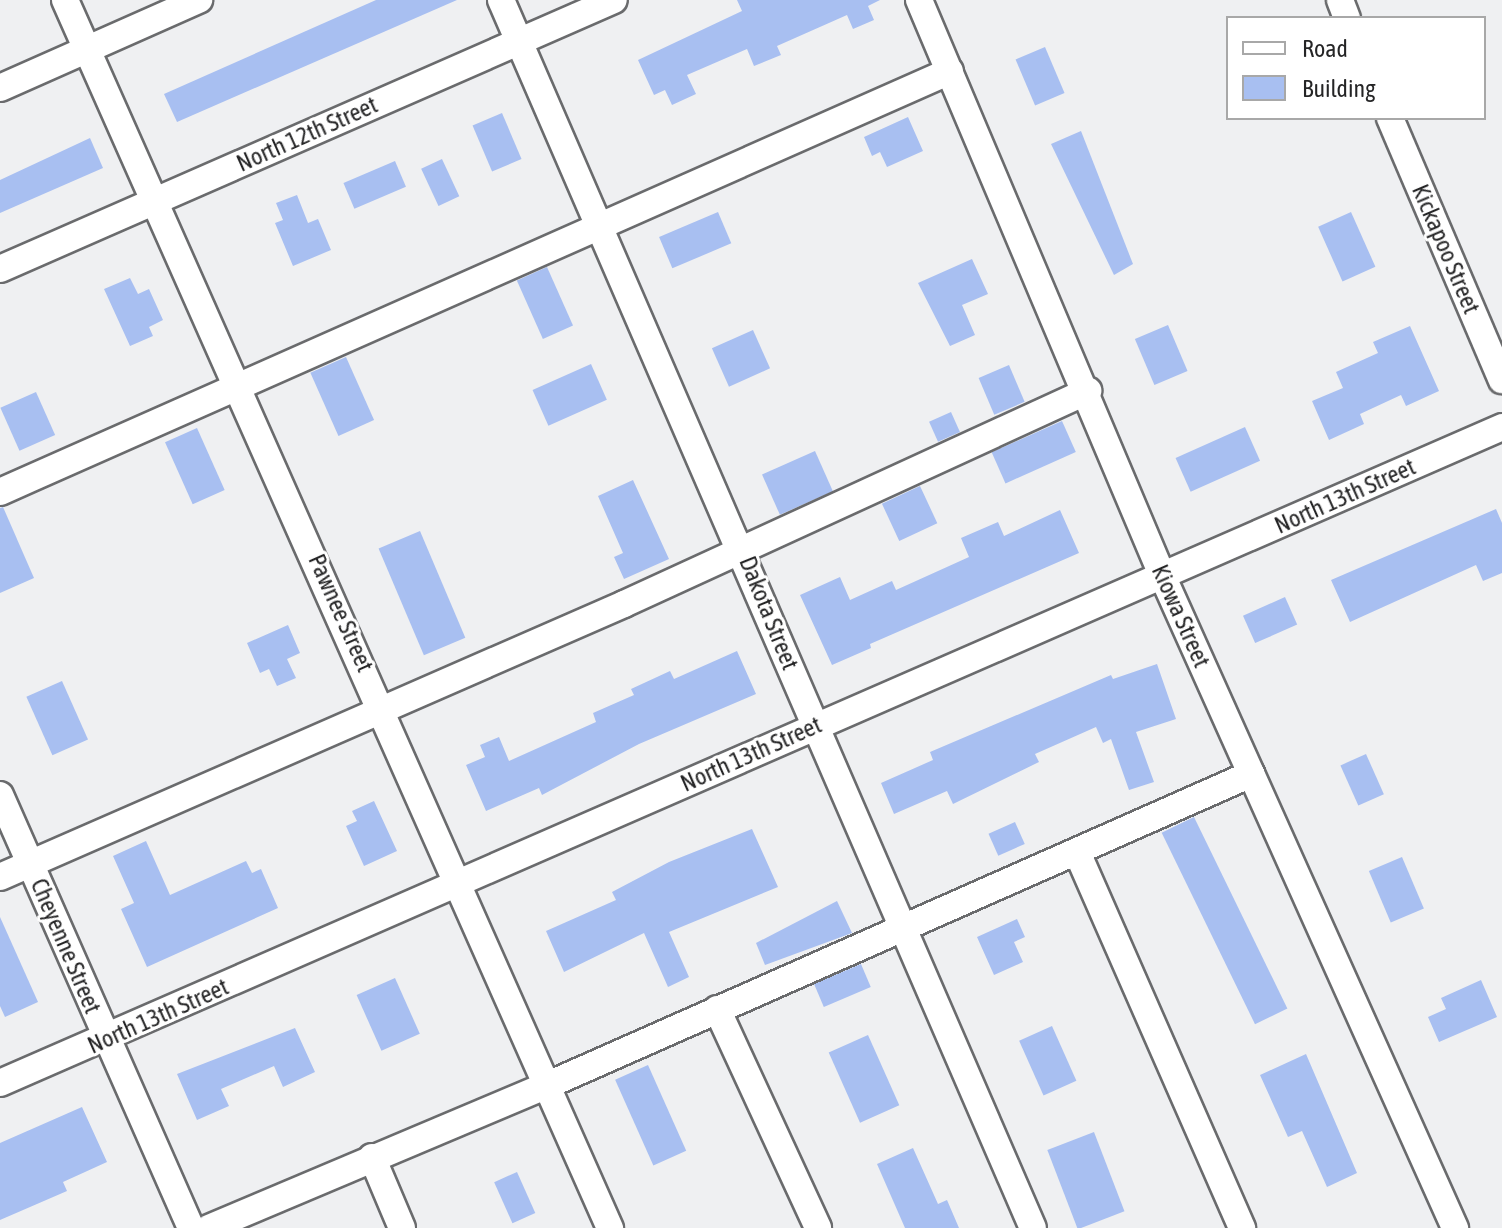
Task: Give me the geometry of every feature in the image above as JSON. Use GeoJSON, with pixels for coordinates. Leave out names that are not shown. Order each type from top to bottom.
{"type":"FeatureCollection","features":[{"type":"Feature","properties":{"kind":"street","name":"Pawnee Street"},"geometry":{"type":"LineString","coordinates":[[65,0],[384,710],[610,1228]]}},
{"type":"Feature","properties":{"kind":"street"},"geometry":{"type":"LineString","coordinates":[[0,88],[199,0]]}},
{"type":"Feature","properties":{"kind":"street","name":"Dakota Street"},"geometry":{"type":"LineString","coordinates":[[501,0],[743,550],[902,928],[1033,1228]]}},
{"type":"Feature","properties":{"kind":"street","name":"North 12th Street"},"geometry":{"type":"LineString","coordinates":[[0,269],[614,0]]}},
{"type":"Feature","properties":{"kind":"street","name":"Kiowa Street"},"geometry":{"type":"LineString","coordinates":[[919,0],[1088,391],[1162,575],[1455,1228]]}},
{"type":"Feature","properties":{"kind":"street"},"geometry":{"type":"LineString","coordinates":[[0,492],[241,390],[950,71]]}},
{"type":"Feature","properties":{"kind":"street","name":"Kickapoo Street"},"geometry":{"type":"LineString","coordinates":[[1391,120],[1502,380]]}},
{"type":"Feature","properties":{"kind":"street"},"geometry":{"type":"LineString","coordinates":[[0,877],[743,550],[1088,391]]}},
{"type":"Feature","properties":{"kind":"street","name":"North 13th Street"},"geometry":{"type":"LineString","coordinates":[[0,1083],[1502,427]]}},
{"type":"Feature","properties":{"kind":"street"},"geometry":{"type":"LineString","coordinates":[[209,1228],[548,1085],[1251,774]]}},
{"type":"Feature","properties":{"kind":"street","name":"Cheyenne Street"},"geometry":{"type":"LineString","coordinates":[[0,795],[191,1228]]}},
{"type":"Feature","properties":{"kind":"street"},"geometry":{"type":"LineString","coordinates":[[1077,852],[1242,1228]]}},
{"type":"Feature","properties":{"kind":"street"},"geometry":{"type":"LineString","coordinates":[[717,1009],[818,1228]]}},
{"type":"Feature","properties":{"kind":"street"},"geometry":{"type":"LineString","coordinates":[[372,1157],[402,1228]]}},
{"type":"Feature","properties":{"kind":"building"},"geometry":{"type":"Polygon","coordinates":[[[376,0],[457,0],[177,122],[164,94],[376,0]]]}},
{"type":"Feature","properties":{"kind":"building"},"geometry":{"type":"Polygon","coordinates":[[[737,0],[880,0],[868,6],[874,20],[853,29],[847,15],[777,46],[781,55],[754,66],[747,49],[687,75],[696,94],[672,105],[665,90],[654,95],[638,60],[742,11],[737,0]]]}},
{"type":"Feature","properties":{"kind":"building"},"geometry":{"type":"Polygon","coordinates":[[[1045,47],[1065,93],[1035,106],[1016,60],[1045,47]]]}},
{"type":"Feature","properties":{"kind":"building"},"geometry":{"type":"Polygon","coordinates":[[[502,113],[522,159],[492,172],[473,126],[502,113]]]}},
{"type":"Feature","properties":{"kind":"building"},"geometry":{"type":"Polygon","coordinates":[[[908,117],[923,151],[887,167],[880,152],[872,156],[864,137],[908,117]]]}},
{"type":"Feature","properties":{"kind":"building"},"geometry":{"type":"Polygon","coordinates":[[[1081,131],[1133,264],[1114,275],[1051,144],[1081,131]]]}},
{"type":"Feature","properties":{"kind":"building"},"geometry":{"type":"Polygon","coordinates":[[[90,138],[103,168],[0,213],[0,180],[90,138]]]}},
{"type":"Feature","properties":{"kind":"building"},"geometry":{"type":"Polygon","coordinates":[[[442,159],[459,196],[438,206],[421,169],[442,159]]]}},
{"type":"Feature","properties":{"kind":"building"},"geometry":{"type":"Polygon","coordinates":[[[395,161],[406,187],[354,209],[343,183],[395,161]]]}},
{"type":"Feature","properties":{"kind":"building"},"geometry":{"type":"Polygon","coordinates":[[[297,195],[308,223],[318,219],[331,250],[293,266],[275,223],[283,220],[276,203],[297,195]]]}},
{"type":"Feature","properties":{"kind":"building"},"geometry":{"type":"Polygon","coordinates":[[[718,212],[731,243],[672,268],[659,237],[718,212]]]}},
{"type":"Feature","properties":{"kind":"building"},"geometry":{"type":"Polygon","coordinates":[[[1351,212],[1375,267],[1343,281],[1318,227],[1351,212]]]}},
{"type":"Feature","properties":{"kind":"building"},"geometry":{"type":"Polygon","coordinates":[[[972,259],[988,294],[962,305],[975,335],[950,346],[918,283],[972,259]]]}},
{"type":"Feature","properties":{"kind":"building"},"geometry":{"type":"Polygon","coordinates":[[[547,267],[573,325],[543,339],[517,280],[547,267]]]}},
{"type":"Feature","properties":{"kind":"building"},"geometry":{"type":"Polygon","coordinates":[[[130,278],[138,294],[149,289],[163,320],[149,327],[153,336],[130,346],[104,289],[130,278]]]}},
{"type":"Feature","properties":{"kind":"building"},"geometry":{"type":"Polygon","coordinates":[[[1168,325],[1188,371],[1154,385],[1135,339],[1168,325]]]}},
{"type":"Feature","properties":{"kind":"building"},"geometry":{"type":"Polygon","coordinates":[[[1410,326],[1439,391],[1406,406],[1401,395],[1360,414],[1364,424],[1329,440],[1312,401],[1343,388],[1336,372],[1378,353],[1373,342],[1410,326]]]}},
{"type":"Feature","properties":{"kind":"building"},"geometry":{"type":"Polygon","coordinates":[[[753,330],[770,368],[729,387],[712,348],[753,330]]]}},
{"type":"Feature","properties":{"kind":"building"},"geometry":{"type":"Polygon","coordinates":[[[346,357],[374,420],[338,436],[310,373],[346,357]]]}},
{"type":"Feature","properties":{"kind":"building"},"geometry":{"type":"Polygon","coordinates":[[[591,364],[607,400],[548,426],[533,390],[591,364]]]}},
{"type":"Feature","properties":{"kind":"building"},"geometry":{"type":"Polygon","coordinates":[[[1009,365],[1025,402],[994,415],[979,378],[1009,365]]]}},
{"type":"Feature","properties":{"kind":"building"},"geometry":{"type":"Polygon","coordinates":[[[36,392],[55,435],[19,451],[0,408],[36,392]]]}},
{"type":"Feature","properties":{"kind":"building"},"geometry":{"type":"Polygon","coordinates":[[[951,412],[960,432],[938,442],[929,422],[951,412]]]}},
{"type":"Feature","properties":{"kind":"building"},"geometry":{"type":"Polygon","coordinates":[[[1062,421],[1076,452],[1005,483],[992,452],[1062,421]]]}},
{"type":"Feature","properties":{"kind":"building"},"geometry":{"type":"Polygon","coordinates":[[[1245,427],[1260,461],[1191,492],[1176,458],[1245,427]]]}},
{"type":"Feature","properties":{"kind":"building"},"geometry":{"type":"Polygon","coordinates":[[[197,428],[225,490],[193,504],[165,442],[197,428]]]}},
{"type":"Feature","properties":{"kind":"building"},"geometry":{"type":"Polygon","coordinates":[[[815,451],[833,491],[780,515],[762,475],[815,451]]]}},
{"type":"Feature","properties":{"kind":"building"},"geometry":{"type":"Polygon","coordinates":[[[633,480],[669,559],[624,579],[614,557],[623,553],[598,496],[633,480]]]}},
{"type":"Feature","properties":{"kind":"building"},"geometry":{"type":"Polygon","coordinates":[[[920,486],[937,523],[899,541],[882,504],[920,486]]]}},
{"type":"Feature","properties":{"kind":"building"},"geometry":{"type":"Polygon","coordinates":[[[3,507],[34,578],[0,593],[0,508],[3,507]]]}},
{"type":"Feature","properties":{"kind":"building"},"geometry":{"type":"Polygon","coordinates":[[[1496,509],[1502,523],[1502,573],[1483,581],[1476,565],[1350,622],[1331,580],[1496,509]]]}},
{"type":"Feature","properties":{"kind":"building"},"geometry":{"type":"Polygon","coordinates":[[[1060,510],[1079,553],[870,644],[871,648],[832,665],[800,595],[840,577],[850,600],[892,581],[896,590],[969,557],[961,538],[998,522],[1004,536],[1060,510]]]}},
{"type":"Feature","properties":{"kind":"building"},"geometry":{"type":"Polygon","coordinates":[[[420,531],[465,638],[424,655],[379,549],[420,531]]]}},
{"type":"Feature","properties":{"kind":"building"},"geometry":{"type":"Polygon","coordinates":[[[1285,597],[1297,624],[1255,643],[1243,616],[1285,597]]]}},
{"type":"Feature","properties":{"kind":"building"},"geometry":{"type":"Polygon","coordinates":[[[288,625],[300,653],[287,659],[296,678],[277,686],[269,669],[260,673],[247,643],[288,625]]]}},
{"type":"Feature","properties":{"kind":"building"},"geometry":{"type":"Polygon","coordinates":[[[737,651],[756,694],[639,744],[542,795],[539,788],[486,811],[466,765],[485,757],[480,745],[499,737],[509,761],[596,722],[593,713],[634,695],[631,689],[670,671],[674,679],[737,651]]]}},
{"type":"Feature","properties":{"kind":"building"},"geometry":{"type":"Polygon","coordinates":[[[1157,664],[1176,719],[1136,732],[1154,782],[1129,790],[1111,739],[1103,743],[1096,727],[1035,754],[1039,762],[953,804],[947,791],[894,814],[881,783],[933,760],[930,752],[1111,675],[1113,679],[1157,664]]]}},
{"type":"Feature","properties":{"kind":"building"},"geometry":{"type":"Polygon","coordinates":[[[62,681],[88,739],[52,755],[26,697],[62,681]]]}},
{"type":"Feature","properties":{"kind":"building"},"geometry":{"type":"Polygon","coordinates":[[[1366,754],[1384,794],[1358,806],[1340,765],[1366,754]]]}},
{"type":"Feature","properties":{"kind":"building"},"geometry":{"type":"Polygon","coordinates":[[[374,801],[397,851],[364,866],[346,826],[357,821],[352,811],[374,801]]]}},
{"type":"Feature","properties":{"kind":"building"},"geometry":{"type":"Polygon","coordinates":[[[1194,817],[1287,1008],[1255,1024],[1162,833],[1194,817]]]}},
{"type":"Feature","properties":{"kind":"building"},"geometry":{"type":"Polygon","coordinates":[[[1015,822],[1025,844],[998,856],[989,834],[1015,822]]]}},
{"type":"Feature","properties":{"kind":"building"},"geometry":{"type":"Polygon","coordinates":[[[752,829],[778,887],[669,932],[689,977],[668,987],[644,933],[564,972],[546,931],[616,900],[612,892],[669,862],[752,829]]]}},
{"type":"Feature","properties":{"kind":"building"},"geometry":{"type":"Polygon","coordinates":[[[146,841],[170,895],[246,861],[252,873],[261,869],[278,908],[147,967],[121,909],[134,903],[113,856],[146,841]]]}},
{"type":"Feature","properties":{"kind":"building"},"geometry":{"type":"Polygon","coordinates":[[[1402,857],[1424,909],[1391,923],[1369,871],[1402,857]]]}},
{"type":"Feature","properties":{"kind":"building"},"geometry":{"type":"Polygon","coordinates":[[[837,901],[852,933],[765,965],[756,943],[837,901]]]}},
{"type":"Feature","properties":{"kind":"building"},"geometry":{"type":"Polygon","coordinates":[[[0,917],[38,1002],[5,1017],[0,1006],[0,917]]]}},
{"type":"Feature","properties":{"kind":"building"},"geometry":{"type":"Polygon","coordinates":[[[1017,919],[1025,937],[1014,942],[1023,962],[994,975],[977,937],[1017,919]]]}},
{"type":"Feature","properties":{"kind":"building"},"geometry":{"type":"Polygon","coordinates":[[[861,964],[871,987],[824,1007],[814,984],[861,964]]]}},
{"type":"Feature","properties":{"kind":"building"},"geometry":{"type":"Polygon","coordinates":[[[395,978],[420,1034],[381,1051],[357,995],[395,978]]]}},
{"type":"Feature","properties":{"kind":"building"},"geometry":{"type":"Polygon","coordinates":[[[1481,980],[1497,1017],[1439,1042],[1428,1017],[1446,1009],[1441,998],[1481,980]]]}},
{"type":"Feature","properties":{"kind":"building"},"geometry":{"type":"Polygon","coordinates":[[[1052,1026],[1076,1081],[1044,1095],[1019,1041],[1052,1026]]]}},
{"type":"Feature","properties":{"kind":"building"},"geometry":{"type":"Polygon","coordinates":[[[295,1028],[315,1072],[283,1087],[274,1066],[221,1089],[229,1106],[197,1120],[177,1074],[295,1028]]]}},
{"type":"Feature","properties":{"kind":"building"},"geometry":{"type":"Polygon","coordinates":[[[868,1035],[899,1105],[860,1123],[829,1052],[868,1035]]]}},
{"type":"Feature","properties":{"kind":"building"},"geometry":{"type":"Polygon","coordinates":[[[1306,1054],[1357,1173],[1327,1187],[1302,1131],[1288,1137],[1260,1075],[1306,1054]]]}},
{"type":"Feature","properties":{"kind":"building"},"geometry":{"type":"Polygon","coordinates":[[[648,1065],[686,1151],[653,1166],[615,1080],[648,1065]]]}},
{"type":"Feature","properties":{"kind":"building"},"geometry":{"type":"Polygon","coordinates":[[[82,1107],[107,1162],[63,1182],[67,1191],[0,1220],[0,1143],[82,1107]]]}},
{"type":"Feature","properties":{"kind":"building"},"geometry":{"type":"Polygon","coordinates":[[[1094,1132],[1124,1211],[1077,1228],[1047,1150],[1094,1132]]]}},
{"type":"Feature","properties":{"kind":"building"},"geometry":{"type":"Polygon","coordinates":[[[913,1148],[938,1204],[947,1200],[959,1228],[905,1228],[877,1164],[913,1148]]]}},
{"type":"Feature","properties":{"kind":"building"},"geometry":{"type":"Polygon","coordinates":[[[517,1172],[535,1213],[512,1223],[494,1182],[517,1172]]]}}]}
